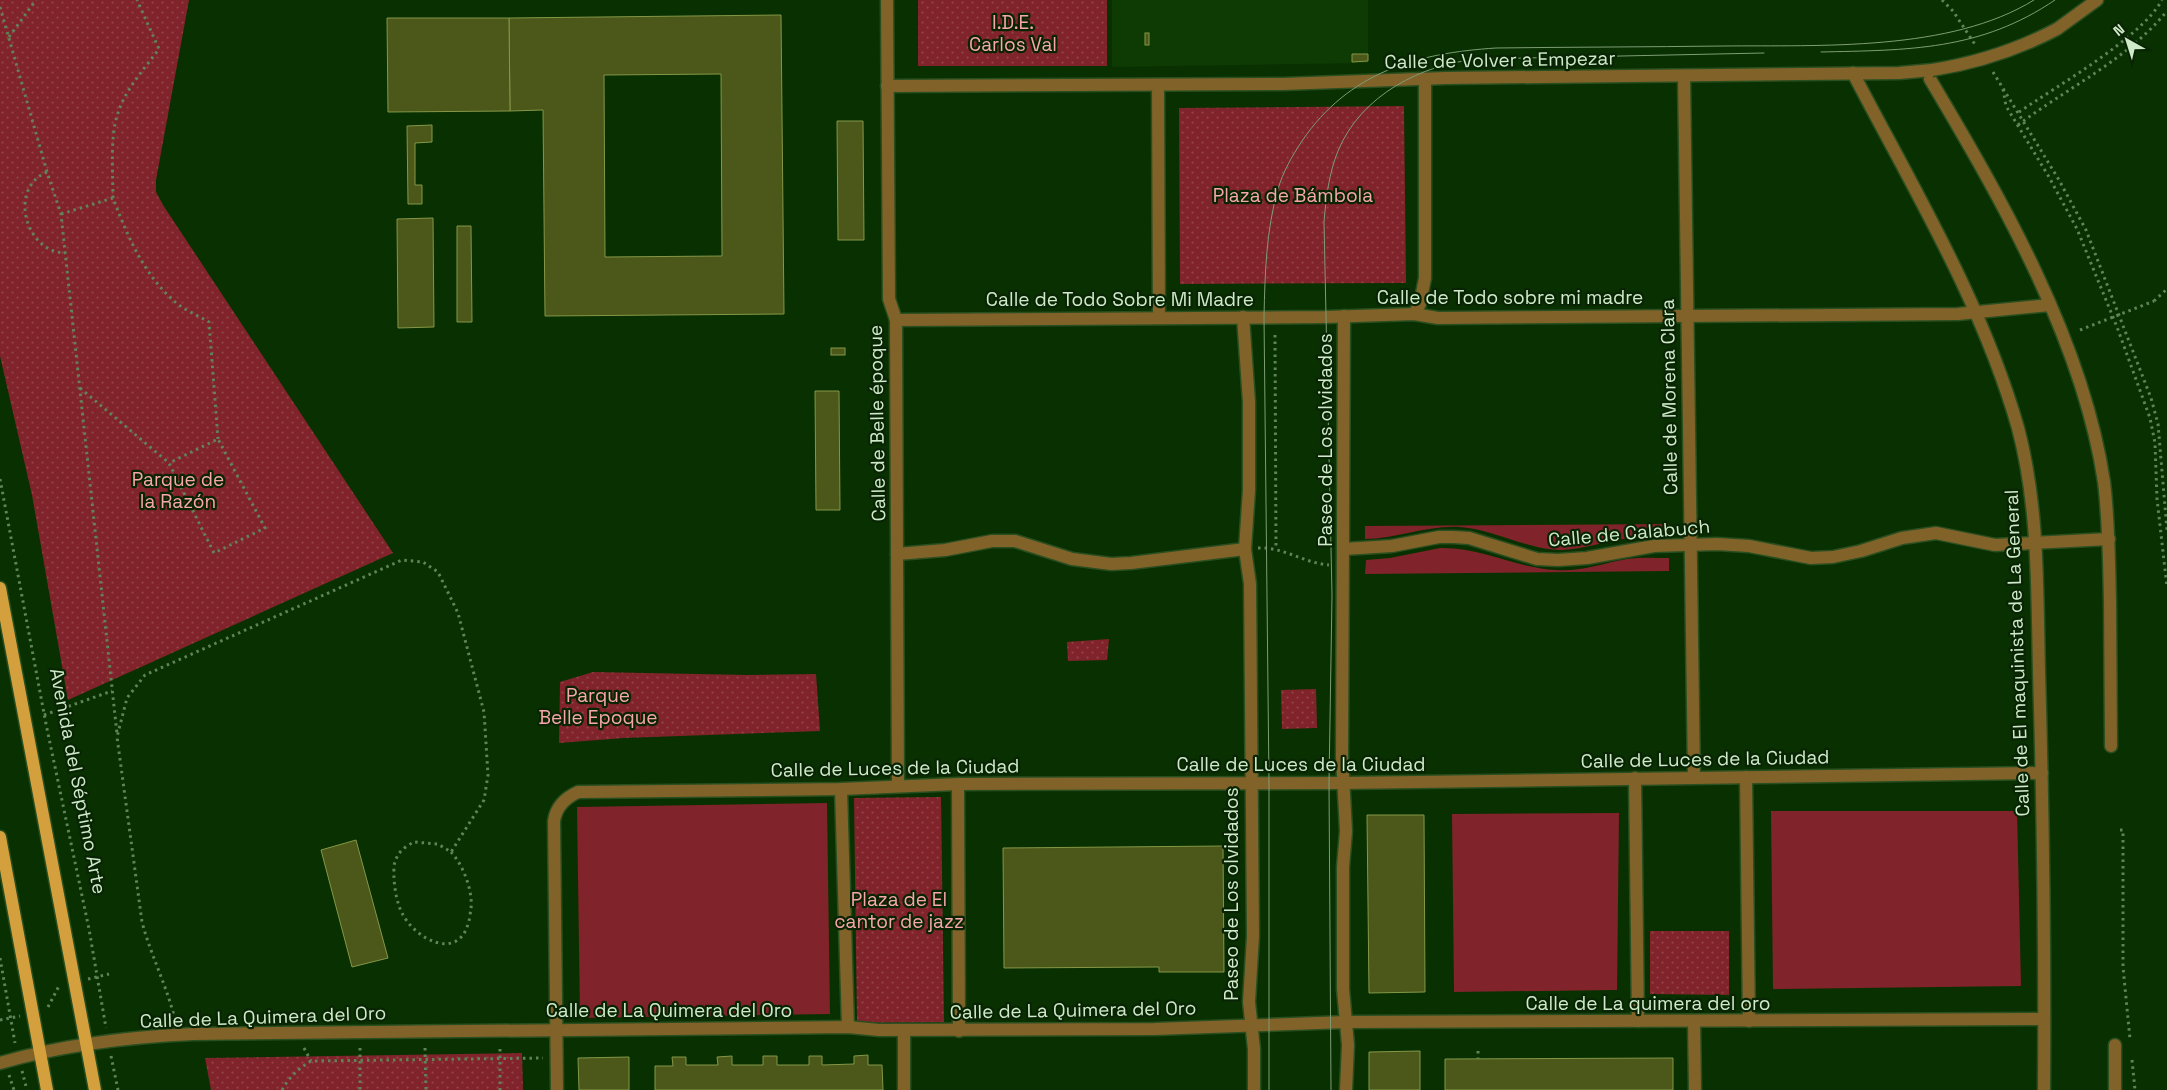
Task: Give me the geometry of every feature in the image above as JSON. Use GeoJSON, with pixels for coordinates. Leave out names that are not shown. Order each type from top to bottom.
{"type":"FeatureCollection","features":[{"type":"Feature","properties":{"kind":"main road"},"geometry":{"type":"LineString","coordinates":[[0,588],[95,1090]]}},
{"type":"Feature","properties":{"kind":"main road"},"geometry":{"type":"LineString","coordinates":[[0,837],[46,1090]]}},
{"type":"Feature","properties":{"kind":"street","name":"Calle de Belle époque"},"geometry":{"type":"LineString","coordinates":[[887,0],[889,300],[896,320],[898,786]]}},
{"type":"Feature","properties":{"kind":"street","name":"Calle de Volver a Empezar"},"geometry":{"type":"LineString","coordinates":[[887,86],[1283,84],[1425,79],[1853,73],[1931,75],[1994,57],[2036,40],[2057,29],[2097,0]]}},
{"type":"Feature","properties":{"kind":"street","name":"Calle de El maquinista de La General"},"geometry":{"type":"LineString","coordinates":[[1853,73],[1959,274],[1976,313],[2007,393],[2018,430],[2032,497],[2042,772],[2044,1090]]}},
{"type":"Feature","properties":{"kind":"street"},"geometry":{"type":"LineString","coordinates":[[1931,75],[2028,253],[2063,336],[2087,408],[2104,481],[2109,539],[2111,746]]}},
{"type":"Feature","properties":{"kind":"street","name":"Calle de Morena Clara"},"geometry":{"type":"LineString","coordinates":[[1684,76],[1694,778]]}},
{"type":"Feature","properties":{"kind":"street"},"geometry":{"type":"LineString","coordinates":[[1414,314],[1420,304],[1425,278],[1425,79]]}},
{"type":"Feature","properties":{"kind":"street"},"geometry":{"type":"LineString","coordinates":[[1158,85],[1159,318]]}},
{"type":"Feature","properties":{"kind":"street","name":"Calle de Todo sobre mi madre"},"geometry":{"type":"LineString","coordinates":[[1344,316],[1414,314],[1438,318],[1976,313],[2050,305]]}},
{"type":"Feature","properties":{"kind":"street","name":"Calle de Todo Sobre Mi Madre"},"geometry":{"type":"LineString","coordinates":[[896,320],[1344,316]]}},
{"type":"Feature","properties":{"kind":"street","name":"Paseo de Los olvidados"},"geometry":{"type":"LineString","coordinates":[[1344,316],[1342,757],[1346,831],[1343,866],[1343,989],[1348,1046],[1346,1090]]}},
{"type":"Feature","properties":{"kind":"street","name":"Paseo de Los olvidados"},"geometry":{"type":"LineString","coordinates":[[1243,317],[1249,412],[1249,496],[1245,549],[1250,584],[1250,783],[1253,936],[1249,1002],[1254,1090]]}},
{"type":"Feature","properties":{"kind":"street","name":"Calle de Calabuch"},"geometry":{"type":"LineString","coordinates":[[1344,549],[1392,546],[1439,537],[1454,537],[1468,538],[1537,559],[1588,558],[1654,546],[1690,545],[1749,546],[1811,558],[1833,557],[1861,551],[1902,538],[1936,533],[1995,544],[2035,544],[2109,539]]}},
{"type":"Feature","properties":{"kind":"street"},"geometry":{"type":"LineString","coordinates":[[897,554],[945,550],[992,541],[1015,541],[1072,559],[1111,564],[1245,549]]}},
{"type":"Feature","properties":{"kind":"street","name":"Calle de Luces de la Ciudad"},"geometry":{"type":"LineString","coordinates":[[557,1030],[555,816],[562,802],[574,794],[585,792],[841,789],[958,784],[1344,783],[2042,772]]}},
{"type":"Feature","properties":{"kind":"street"},"geometry":{"type":"LineString","coordinates":[[1746,777],[1749,1021]]}},
{"type":"Feature","properties":{"kind":"street"},"geometry":{"type":"LineString","coordinates":[[1635,778],[1638,1021]]}},
{"type":"Feature","properties":{"kind":"street"},"geometry":{"type":"LineString","coordinates":[[958,784],[959,1031]]}},
{"type":"Feature","properties":{"kind":"street"},"geometry":{"type":"LineString","coordinates":[[841,789],[848,1028]]}},
{"type":"Feature","properties":{"kind":"street","name":"Calle de La quimera del oro"},"geometry":{"type":"LineString","coordinates":[[1251,1026],[1346,1022],[2044,1019]]}},
{"type":"Feature","properties":{"kind":"street"},"geometry":{"type":"LineString","coordinates":[[1694,1021],[1695,1090]]}},
{"type":"Feature","properties":{"kind":"street","name":"Calle de La Quimera del Oro"},"geometry":{"type":"LineString","coordinates":[[0,1063],[87,1044],[178,1035],[848,1028],[959,1031],[1251,1026]]}},
{"type":"Feature","properties":{"kind":"street"},"geometry":{"type":"LineString","coordinates":[[557,1030],[557,1090]]}},
{"type":"Feature","properties":{"kind":"street"},"geometry":{"type":"LineString","coordinates":[[904,1030],[904,1090]]}},
{"type":"Feature","properties":{"kind":"street"},"geometry":{"type":"LineString","coordinates":[[2115,1045],[2115,1090]]}},
{"type":"Feature","properties":{"kind":"path"},"geometry":{"type":"LineString","coordinates":[[9,37],[36,0]]}},
{"type":"Feature","properties":{"kind":"path"},"geometry":{"type":"LineString","coordinates":[[80,388],[169,463],[214,553],[265,528],[218,439],[209,322],[173,301],[148,272],[127,234],[113,198],[112,155],[117,116],[132,84],[159,50],[138,0]]}},
{"type":"Feature","properties":{"kind":"path"},"geometry":{"type":"LineString","coordinates":[[1942,0],[1953,11]]}},
{"type":"Feature","properties":{"kind":"path"},"geometry":{"type":"LineString","coordinates":[[2019,112],[2122,41],[2151,16],[2162,0]]}},
{"type":"Feature","properties":{"kind":"path"},"geometry":{"type":"LineString","coordinates":[[0,7],[47,172],[61,214],[117,737],[142,922],[169,995],[178,1035]]}},
{"type":"Feature","properties":{"kind":"path"},"geometry":{"type":"LineString","coordinates":[[2018,125],[2123,52],[2150,30],[2167,11]]}},
{"type":"Feature","properties":{"kind":"path"},"geometry":{"type":"LineString","coordinates":[[2167,530],[2158,424],[2151,398],[2086,230],[2024,120],[2003,87],[2004,102],[2049,176],[2077,229],[2120,334],[2150,418],[2167,587]]}},
{"type":"Feature","properties":{"kind":"path"},"geometry":{"type":"LineString","coordinates":[[47,172],[40,176],[29,188],[25,197],[26,218],[28,225],[46,249],[56,253],[65,253]]}},
{"type":"Feature","properties":{"kind":"path"},"geometry":{"type":"LineString","coordinates":[[61,214],[113,198]]}},
{"type":"Feature","properties":{"kind":"path"},"geometry":{"type":"LineString","coordinates":[[2080,330],[2154,301],[2167,289]]}},
{"type":"Feature","properties":{"kind":"path"},"geometry":{"type":"LineString","coordinates":[[1275,335],[1276,549]]}},
{"type":"Feature","properties":{"kind":"path"},"geometry":{"type":"LineString","coordinates":[[169,463],[218,439]]}},
{"type":"Feature","properties":{"kind":"path","name":"Avenida del Séptimo Arte"},"geometry":{"type":"LineString","coordinates":[[0,479],[118,1090]]}},
{"type":"Feature","properties":{"kind":"path","name":"Paseo de Los olvidados"},"geometry":{"type":"LineString","coordinates":[[1245,549],[1276,549],[1316,564],[1344,564]]}},
{"type":"Feature","properties":{"kind":"path"},"geometry":{"type":"LineString","coordinates":[[117,737],[128,698],[145,675],[402,560],[422,562],[438,572],[458,613],[484,712],[488,775],[484,800],[450,852]]}},
{"type":"Feature","properties":{"kind":"path"},"geometry":{"type":"LineString","coordinates":[[25,721],[112,691]]}},
{"type":"Feature","properties":{"kind":"path"},"geometry":{"type":"LineString","coordinates":[[2120,830],[2123,830],[2123,967],[2130,1043]]}},
{"type":"Feature","properties":{"kind":"path"},"geometry":{"type":"LineString","coordinates":[[414,842],[438,844],[450,852],[457,859],[466,878],[472,902],[468,925],[459,939],[441,945],[425,939],[402,915],[395,888],[393,870],[397,856],[414,842]]}},
{"type":"Feature","properties":{"kind":"path"},"geometry":{"type":"LineString","coordinates":[[0,958],[18,1058],[27,1090]]}},
{"type":"Feature","properties":{"kind":"path"},"geometry":{"type":"LineString","coordinates":[[0,1020],[47,1011],[58,984],[109,974]]}},
{"type":"Feature","properties":{"kind":"path"},"geometry":{"type":"LineString","coordinates":[[304,1048],[312,1061]]}},
{"type":"Feature","properties":{"kind":"path"},"geometry":{"type":"LineString","coordinates":[[360,1048],[360,1090]]}},
{"type":"Feature","properties":{"kind":"path"},"geometry":{"type":"LineString","coordinates":[[425,1048],[426,1090]]}},
{"type":"Feature","properties":{"kind":"path"},"geometry":{"type":"LineString","coordinates":[[500,1049],[500,1090]]}},
{"type":"Feature","properties":{"kind":"path"},"geometry":{"type":"LineString","coordinates":[[1478,1051],[1478,1059]]}},
{"type":"Feature","properties":{"kind":"path"},"geometry":{"type":"LineString","coordinates":[[2131,1052],[2135,1090]]}},
{"type":"Feature","properties":{"kind":"path"},"geometry":{"type":"LineString","coordinates":[[282,1090],[287,1080],[300,1068],[312,1061],[425,1058],[557,1058]]}},
{"type":"Feature","properties":{"kind":"shaded area"},"geometry":{"type":"Polygon","coordinates":[[[1112,0],[1368,0],[1368,63],[1112,67],[1112,0]]]}},
{"type":"Feature","properties":{"kind":"green space","name":"Parque de la Razón"},"geometry":{"type":"Polygon","coordinates":[[[0,0],[189,0],[156,180],[156,192],[393,553],[68,700],[32,495],[0,356],[0,0]]]}},
{"type":"Feature","properties":{"kind":"green space","name":"I.D.E. Carlos Val"},"geometry":{"type":"Polygon","coordinates":[[[918,0],[1107,0],[1107,66],[918,66],[918,0]]]}},
{"type":"Feature","properties":{"kind":"green space","name":"Plaza de Bámbola"},"geometry":{"type":"Polygon","coordinates":[[[1404,106],[1406,283],[1180,284],[1179,108],[1404,106]]]}},
{"type":"Feature","properties":{"kind":"green space"},"geometry":{"type":"Polygon","coordinates":[[[1669,524],[1669,537],[1629,538],[1563,550],[1537,547],[1486,532],[1460,527],[1436,528],[1389,537],[1365,539],[1365,526],[1669,524]]]}},
{"type":"Feature","properties":{"kind":"green space"},"geometry":{"type":"Polygon","coordinates":[[[1440,548],[1470,551],[1527,566],[1556,570],[1583,568],[1632,558],[1669,558],[1669,571],[1365,574],[1366,560],[1390,558],[1440,548]]]}},
{"type":"Feature","properties":{"kind":"green space"},"geometry":{"type":"Polygon","coordinates":[[[1109,639],[1107,660],[1068,661],[1067,642],[1109,639]]]}},
{"type":"Feature","properties":{"kind":"green space","name":"Parque Belle Epoque"},"geometry":{"type":"Polygon","coordinates":[[[593,672],[748,675],[816,674],[820,731],[624,738],[559,743],[560,682],[593,672]]]}},
{"type":"Feature","properties":{"kind":"green space"},"geometry":{"type":"Polygon","coordinates":[[[1316,689],[1317,728],[1282,729],[1281,690],[1316,689]]]}},
{"type":"Feature","properties":{"kind":"green space","name":"Plaza de El cantor de jazz"},"geometry":{"type":"Polygon","coordinates":[[[941,797],[944,1022],[857,1023],[854,798],[941,797]]]}},
{"type":"Feature","properties":{"kind":"green space"},"geometry":{"type":"Polygon","coordinates":[[[827,803],[830,1014],[580,1018],[577,807],[827,803]]]}},
{"type":"Feature","properties":{"kind":"green space"},"geometry":{"type":"Polygon","coordinates":[[[1771,811],[2017,811],[2021,986],[1773,989],[1771,811]]]}},
{"type":"Feature","properties":{"kind":"green space"},"geometry":{"type":"Polygon","coordinates":[[[1619,813],[1617,990],[1454,992],[1452,814],[1619,813]]]}},
{"type":"Feature","properties":{"kind":"green space"},"geometry":{"type":"Polygon","coordinates":[[[1650,931],[1729,931],[1729,995],[1650,994],[1650,931]]]}},
{"type":"Feature","properties":{"kind":"green space"},"geometry":{"type":"Polygon","coordinates":[[[522,1053],[523,1090],[211,1090],[205,1058],[522,1053]]]}},
{"type":"Feature","properties":{"kind":"building"},"geometry":{"type":"Polygon","coordinates":[[[781,15],[784,314],[545,316],[543,110],[510,111],[509,18],[781,15]],[[721,74],[604,75],[605,257],[722,256],[721,74]]]}},
{"type":"Feature","properties":{"kind":"building"},"geometry":{"type":"Polygon","coordinates":[[[387,18],[509,18],[510,111],[388,112],[387,18]]]}},
{"type":"Feature","properties":{"kind":"building"},"geometry":{"type":"Polygon","coordinates":[[[1145,33],[1149,33],[1149,45],[1145,45],[1145,33]]]}},
{"type":"Feature","properties":{"kind":"building"},"geometry":{"type":"Polygon","coordinates":[[[1352,54],[1368,54],[1368,61],[1352,62],[1352,54]]]}},
{"type":"Feature","properties":{"kind":"building"},"geometry":{"type":"Polygon","coordinates":[[[837,121],[863,121],[864,240],[838,240],[837,121]]]}},
{"type":"Feature","properties":{"kind":"building"},"geometry":{"type":"Polygon","coordinates":[[[432,125],[432,142],[415,143],[415,185],[422,185],[422,204],[408,204],[407,126],[432,125]]]}},
{"type":"Feature","properties":{"kind":"building"},"geometry":{"type":"Polygon","coordinates":[[[433,218],[434,327],[398,328],[397,219],[433,218]]]}},
{"type":"Feature","properties":{"kind":"building"},"geometry":{"type":"Polygon","coordinates":[[[457,226],[471,226],[472,322],[457,322],[457,226]]]}},
{"type":"Feature","properties":{"kind":"building"},"geometry":{"type":"Polygon","coordinates":[[[831,348],[845,348],[845,355],[831,355],[831,348]]]}},
{"type":"Feature","properties":{"kind":"building"},"geometry":{"type":"Polygon","coordinates":[[[815,391],[839,391],[840,510],[816,510],[815,391]]]}},
{"type":"Feature","properties":{"kind":"building"},"geometry":{"type":"Polygon","coordinates":[[[1367,815],[1424,815],[1425,992],[1369,993],[1367,815]]]}},
{"type":"Feature","properties":{"kind":"building"},"geometry":{"type":"Polygon","coordinates":[[[356,840],[388,958],[352,967],[321,850],[356,840]]]}},
{"type":"Feature","properties":{"kind":"building"},"geometry":{"type":"Polygon","coordinates":[[[1223,846],[1224,972],[1159,972],[1159,967],[1004,968],[1003,848],[1223,846]]]}},
{"type":"Feature","properties":{"kind":"building"},"geometry":{"type":"Polygon","coordinates":[[[1420,1051],[1420,1090],[1369,1090],[1369,1052],[1420,1051]]]}},
{"type":"Feature","properties":{"kind":"building"},"geometry":{"type":"Polygon","coordinates":[[[868,1055],[868,1065],[882,1065],[883,1090],[655,1090],[655,1066],[673,1066],[672,1057],[686,1057],[686,1065],[718,1065],[717,1057],[732,1056],[732,1065],[763,1065],[763,1056],[777,1056],[777,1065],[809,1065],[809,1056],[822,1056],[822,1065],[854,1064],[854,1056],[868,1055]]]}},
{"type":"Feature","properties":{"kind":"building"},"geometry":{"type":"Polygon","coordinates":[[[629,1057],[629,1090],[579,1090],[578,1058],[629,1057]]]}},
{"type":"Feature","properties":{"kind":"building"},"geometry":{"type":"Polygon","coordinates":[[[1673,1058],[1673,1090],[1445,1090],[1445,1059],[1673,1058]]]}},
{"type":"Feature","properties":{"kind":"tram line"},"geometry":{"type":"LineString","coordinates":[[1269,1090],[1269,783],[1265,284],[1271,221],[1278,189],[1282,176],[1302,141],[1321,117],[1341,98],[1363,83],[1387,70],[1412,61],[1439,55],[1496,48],[1801,46],[1883,42],[1924,37],[1964,29],[2000,17],[2034,0]]}},
{"type":"Feature","properties":{"kind":"tram line"},"geometry":{"type":"LineString","coordinates":[[1821,52],[1913,48],[1971,38],[2027,17],[2055,0]]}},
{"type":"Feature","properties":{"kind":"tram line"},"geometry":{"type":"LineString","coordinates":[[1331,1090],[1329,783],[1332,595],[1324,222],[1328,186],[1338,151],[1348,131],[1378,99],[1396,86],[1415,76],[1458,62],[1479,59],[1764,53]]}}]}
